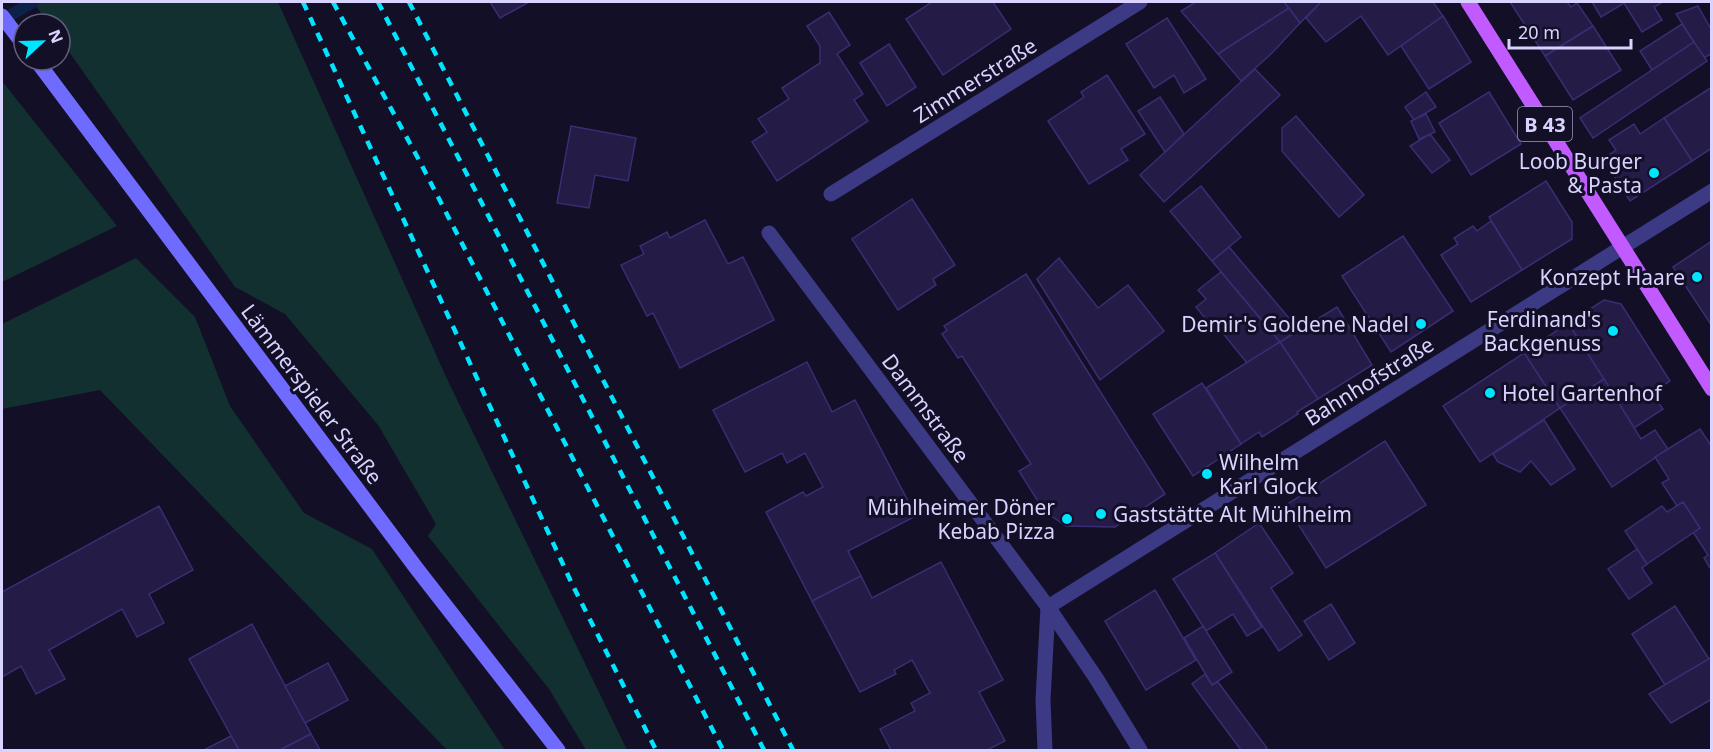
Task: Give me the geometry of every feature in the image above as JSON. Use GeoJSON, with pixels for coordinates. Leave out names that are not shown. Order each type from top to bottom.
{"type":"FeatureCollection","features":[{"type":"Feature","properties":{"kind":"main road","name":"B 43"},"geometry":{"type":"LineString","coordinates":[[1468,2],[1712,389]]}},
{"type":"Feature","properties":{"kind":"main road"},"geometry":{"type":"LineString","coordinates":[[2,16],[12,29]]}},
{"type":"Feature","properties":{"kind":"main road","name":"Lämmerspieler Straße"},"geometry":{"type":"LineString","coordinates":[[45,72],[457,622],[558,750]]}},
{"type":"Feature","properties":{"kind":"street","name":"Zimmerstraße"},"geometry":{"type":"LineString","coordinates":[[831,194],[1140,2]]}},
{"type":"Feature","properties":{"kind":"street","name":"Bahnhofstraße"},"geometry":{"type":"LineString","coordinates":[[1048,607],[1712,191]]}},
{"type":"Feature","properties":{"kind":"street","name":"Dammstraße"},"geometry":{"type":"LineString","coordinates":[[769,233],[1048,607],[1096,678],[1140,750]]}},
{"type":"Feature","properties":{"kind":"street"},"geometry":{"type":"LineString","coordinates":[[1045,750],[1043,700],[1048,607]]}},
{"type":"Feature","properties":{"kind":"green space"},"geometry":{"type":"Polygon","coordinates":[[[33,2],[278,2],[447,379],[627,750],[586,750],[549,689],[428,536],[436,524],[378,425],[285,314],[235,287],[72,56],[72,12],[40,12],[33,2]]]}},
{"type":"Feature","properties":{"kind":"green space"},"geometry":{"type":"Polygon","coordinates":[[[2,81],[117,226],[2,282],[2,81]]]}},
{"type":"Feature","properties":{"kind":"green space"},"geometry":{"type":"Polygon","coordinates":[[[136,258],[195,317],[230,406],[304,513],[372,549],[505,750],[447,750],[100,390],[2,409],[2,324],[136,258]]]}},
{"type":"Feature","properties":{"kind":"building"},"geometry":{"type":"Polygon","coordinates":[[[490,2],[529,2],[500,18],[490,2]]]}},
{"type":"Feature","properties":{"kind":"building"},"geometry":{"type":"Polygon","coordinates":[[[932,2],[993,2],[1011,29],[943,75],[906,19],[932,2]]]}},
{"type":"Feature","properties":{"kind":"building"},"geometry":{"type":"Polygon","coordinates":[[[1196,2],[1284,2],[1289,8],[1218,54],[1181,11],[1196,2]]]}},
{"type":"Feature","properties":{"kind":"building"},"geometry":{"type":"Polygon","coordinates":[[[1284,2],[1321,2],[1300,23],[1284,2]]]}},
{"type":"Feature","properties":{"kind":"building"},"geometry":{"type":"Polygon","coordinates":[[[1321,2],[1433,2],[1443,16],[1388,55],[1361,16],[1326,42],[1306,18],[1321,2]]]}},
{"type":"Feature","properties":{"kind":"building"},"geometry":{"type":"Polygon","coordinates":[[[1510,2],[1567,2],[1571,7],[1577,3],[1593,26],[1545,56],[1510,2]]]}},
{"type":"Feature","properties":{"kind":"building"},"geometry":{"type":"Polygon","coordinates":[[[1592,2],[1626,2],[1601,17],[1592,2]]]}},
{"type":"Feature","properties":{"kind":"building"},"geometry":{"type":"Polygon","coordinates":[[[1663,2],[1654,7],[1662,20],[1642,32],[1624,3],[1663,2]]]}},
{"type":"Feature","properties":{"kind":"building"},"geometry":{"type":"Polygon","coordinates":[[[1698,6],[1712,31],[1712,53],[1704,58],[1676,14],[1698,6]]]}},
{"type":"Feature","properties":{"kind":"building"},"geometry":{"type":"Polygon","coordinates":[[[1289,8],[1300,23],[1241,81],[1218,54],[1289,8]]]}},
{"type":"Feature","properties":{"kind":"building"},"geometry":{"type":"Polygon","coordinates":[[[829,12],[850,45],[837,54],[863,94],[854,100],[868,121],[777,181],[752,142],[767,132],[758,119],[789,99],[782,88],[820,63],[820,46],[807,26],[829,12]]]}},
{"type":"Feature","properties":{"kind":"building"},"geometry":{"type":"Polygon","coordinates":[[[1443,16],[1471,62],[1429,89],[1401,46],[1443,16]]]}},
{"type":"Feature","properties":{"kind":"building"},"geometry":{"type":"Polygon","coordinates":[[[1167,18],[1206,79],[1184,93],[1174,75],[1154,88],[1126,44],[1167,18]]]}},
{"type":"Feature","properties":{"kind":"building"},"geometry":{"type":"Polygon","coordinates":[[[1682,24],[1694,42],[1652,70],[1640,51],[1682,24]]]}},
{"type":"Feature","properties":{"kind":"building"},"geometry":{"type":"Polygon","coordinates":[[[1593,26],[1621,70],[1573,100],[1545,56],[1593,26]]]}},
{"type":"Feature","properties":{"kind":"building"},"geometry":{"type":"Polygon","coordinates":[[[1694,42],[1707,61],[1593,138],[1580,118],[1694,42]]]}},
{"type":"Feature","properties":{"kind":"building"},"geometry":{"type":"Polygon","coordinates":[[[889,44],[916,87],[887,106],[860,63],[889,44]]]}},
{"type":"Feature","properties":{"kind":"building"},"geometry":{"type":"Polygon","coordinates":[[[1255,69],[1280,95],[1164,202],[1140,175],[1255,69]]]}},
{"type":"Feature","properties":{"kind":"building"},"geometry":{"type":"Polygon","coordinates":[[[1107,75],[1145,134],[1121,149],[1128,160],[1089,184],[1048,121],[1084,97],[1081,92],[1107,75]]]}},
{"type":"Feature","properties":{"kind":"building"},"geometry":{"type":"Polygon","coordinates":[[[1712,87],[1712,148],[1692,161],[1664,118],[1712,87]]]}},
{"type":"Feature","properties":{"kind":"building"},"geometry":{"type":"Polygon","coordinates":[[[1426,92],[1436,107],[1414,120],[1405,107],[1426,92]]]}},
{"type":"Feature","properties":{"kind":"building"},"geometry":{"type":"Polygon","coordinates":[[[1489,92],[1521,144],[1471,175],[1439,123],[1489,92]]]}},
{"type":"Feature","properties":{"kind":"building"},"geometry":{"type":"Polygon","coordinates":[[[1160,97],[1184,134],[1165,152],[1138,111],[1160,97]]]}},
{"type":"Feature","properties":{"kind":"building"},"geometry":{"type":"Polygon","coordinates":[[[1426,114],[1435,132],[1419,139],[1411,121],[1426,114]]]}},
{"type":"Feature","properties":{"kind":"building"},"geometry":{"type":"Polygon","coordinates":[[[1296,116],[1364,195],[1339,217],[1282,151],[1282,128],[1296,116]]]}},
{"type":"Feature","properties":{"kind":"building"},"geometry":{"type":"Polygon","coordinates":[[[1664,118],[1692,161],[1630,201],[1603,159],[1616,150],[1609,140],[1634,124],[1640,134],[1664,118]]]}},
{"type":"Feature","properties":{"kind":"building"},"geometry":{"type":"Polygon","coordinates":[[[571,126],[636,138],[628,181],[595,175],[589,208],[557,203],[571,126]]]}},
{"type":"Feature","properties":{"kind":"building"},"geometry":{"type":"Polygon","coordinates":[[[1430,134],[1450,160],[1432,173],[1410,146],[1430,134]]]}},
{"type":"Feature","properties":{"kind":"building"},"geometry":{"type":"Polygon","coordinates":[[[1546,181],[1572,222],[1572,239],[1522,270],[1489,217],[1546,181]]]}},
{"type":"Feature","properties":{"kind":"building"},"geometry":{"type":"Polygon","coordinates":[[[1201,186],[1241,237],[1212,261],[1170,211],[1201,186]]]}},
{"type":"Feature","properties":{"kind":"building"},"geometry":{"type":"Polygon","coordinates":[[[912,199],[955,265],[933,279],[936,285],[898,310],[852,239],[912,199]]]}},
{"type":"Feature","properties":{"kind":"building"},"geometry":{"type":"Polygon","coordinates":[[[705,220],[728,264],[743,257],[774,320],[680,368],[653,313],[647,316],[621,265],[644,254],[640,246],[667,232],[670,238],[705,220]]]}},
{"type":"Feature","properties":{"kind":"building"},"geometry":{"type":"Polygon","coordinates":[[[1491,221],[1522,270],[1471,302],[1441,255],[1458,244],[1454,238],[1473,226],[1477,231],[1491,221]]]}},
{"type":"Feature","properties":{"kind":"building"},"geometry":{"type":"Polygon","coordinates":[[[1403,236],[1453,311],[1391,352],[1342,276],[1403,236]]]}},
{"type":"Feature","properties":{"kind":"building"},"geometry":{"type":"Polygon","coordinates":[[[1712,241],[1712,326],[1673,267],[1712,241]]]}},
{"type":"Feature","properties":{"kind":"building"},"geometry":{"type":"Polygon","coordinates":[[[1229,247],[1299,330],[1280,342],[1212,261],[1229,247]]]}},
{"type":"Feature","properties":{"kind":"building"},"geometry":{"type":"Polygon","coordinates":[[[1059,258],[1098,308],[1128,285],[1164,331],[1100,380],[1037,279],[1059,258]]]}},
{"type":"Feature","properties":{"kind":"building"},"geometry":{"type":"Polygon","coordinates":[[[1221,272],[1280,342],[1247,363],[1213,321],[1210,324],[1196,307],[1206,299],[1198,290],[1221,272]]]}},
{"type":"Feature","properties":{"kind":"building"},"geometry":{"type":"Polygon","coordinates":[[[1026,274],[1165,494],[1115,527],[1066,526],[1044,511],[1019,471],[1031,464],[962,356],[958,358],[942,334],[947,330],[944,326],[1026,274]]]}},
{"type":"Feature","properties":{"kind":"building"},"geometry":{"type":"Polygon","coordinates":[[[1604,300],[1621,304],[1670,381],[1652,393],[1663,409],[1634,428],[1568,323],[1604,300]]]}},
{"type":"Feature","properties":{"kind":"building"},"geometry":{"type":"Polygon","coordinates":[[[1337,307],[1372,365],[1318,399],[1280,342],[1337,307]]]}},
{"type":"Feature","properties":{"kind":"building"},"geometry":{"type":"Polygon","coordinates":[[[1568,323],[1604,379],[1560,408],[1524,353],[1568,323]]]}},
{"type":"Feature","properties":{"kind":"building"},"geometry":{"type":"Polygon","coordinates":[[[1280,342],[1318,399],[1262,437],[1259,432],[1241,444],[1206,388],[1280,342]]]}},
{"type":"Feature","properties":{"kind":"building"},"geometry":{"type":"Polygon","coordinates":[[[1524,353],[1560,408],[1480,462],[1443,406],[1524,353]]]}},
{"type":"Feature","properties":{"kind":"building"},"geometry":{"type":"Polygon","coordinates":[[[807,362],[832,412],[855,400],[916,516],[848,551],[861,576],[812,601],[766,512],[803,492],[806,496],[823,487],[805,453],[787,463],[782,453],[745,472],[713,410],[807,362]]]}},
{"type":"Feature","properties":{"kind":"building"},"geometry":{"type":"Polygon","coordinates":[[[1604,379],[1641,439],[1655,430],[1668,449],[1612,487],[1560,408],[1604,379]]]}},
{"type":"Feature","properties":{"kind":"building"},"geometry":{"type":"Polygon","coordinates":[[[1202,383],[1241,444],[1193,476],[1153,414],[1202,383]]]}},
{"type":"Feature","properties":{"kind":"building"},"geometry":{"type":"Polygon","coordinates":[[[1544,420],[1575,469],[1551,485],[1531,461],[1520,472],[1498,462],[1493,454],[1544,420]]]}},
{"type":"Feature","properties":{"kind":"building"},"geometry":{"type":"Polygon","coordinates":[[[1700,429],[1712,447],[1712,571],[1704,558],[1708,555],[1693,532],[1700,528],[1683,502],[1677,506],[1662,483],[1669,479],[1655,457],[1700,429]]]}},
{"type":"Feature","properties":{"kind":"building"},"geometry":{"type":"Polygon","coordinates":[[[1385,441],[1426,505],[1326,568],[1286,505],[1385,441]]]}},
{"type":"Feature","properties":{"kind":"building"},"geometry":{"type":"Polygon","coordinates":[[[1683,502],[1700,528],[1647,564],[1625,531],[1662,506],[1667,512],[1683,502]]]}},
{"type":"Feature","properties":{"kind":"building"},"geometry":{"type":"Polygon","coordinates":[[[159,506],[193,570],[149,594],[164,623],[137,637],[122,609],[49,650],[65,679],[36,694],[21,666],[2,677],[2,592],[159,506]]]}},
{"type":"Feature","properties":{"kind":"building"},"geometry":{"type":"Polygon","coordinates":[[[1259,523],[1293,573],[1271,588],[1302,635],[1279,651],[1215,553],[1259,523]]]}},
{"type":"Feature","properties":{"kind":"building"},"geometry":{"type":"Polygon","coordinates":[[[1637,549],[1647,564],[1642,568],[1652,583],[1629,599],[1608,569],[1637,549]]]}},
{"type":"Feature","properties":{"kind":"building"},"geometry":{"type":"Polygon","coordinates":[[[1215,553],[1262,627],[1247,636],[1233,614],[1206,631],[1173,579],[1215,553]]]}},
{"type":"Feature","properties":{"kind":"building"},"geometry":{"type":"Polygon","coordinates":[[[941,562],[1003,680],[979,692],[1005,741],[987,750],[891,750],[880,729],[915,711],[911,703],[930,693],[912,660],[894,670],[896,674],[860,692],[812,601],[861,576],[872,598],[941,562]]]}},
{"type":"Feature","properties":{"kind":"building"},"geometry":{"type":"Polygon","coordinates":[[[1155,590],[1196,660],[1146,690],[1105,621],[1155,590]]]}},
{"type":"Feature","properties":{"kind":"building"},"geometry":{"type":"Polygon","coordinates":[[[1331,604],[1355,643],[1329,660],[1304,621],[1331,604]]]}},
{"type":"Feature","properties":{"kind":"building"},"geometry":{"type":"Polygon","coordinates":[[[1675,606],[1709,659],[1665,685],[1632,634],[1675,606]]]}},
{"type":"Feature","properties":{"kind":"building"},"geometry":{"type":"Polygon","coordinates":[[[252,624],[311,734],[280,750],[239,750],[189,659],[252,624]]]}},
{"type":"Feature","properties":{"kind":"building"},"geometry":{"type":"Polygon","coordinates":[[[1203,626],[1232,672],[1212,685],[1184,638],[1203,626]]]}},
{"type":"Feature","properties":{"kind":"building"},"geometry":{"type":"Polygon","coordinates":[[[1712,657],[1712,699],[1671,723],[1649,694],[1712,657]]]}},
{"type":"Feature","properties":{"kind":"building"},"geometry":{"type":"Polygon","coordinates":[[[328,663],[348,700],[305,723],[285,686],[328,663]]]}},
{"type":"Feature","properties":{"kind":"building"},"geometry":{"type":"Polygon","coordinates":[[[1205,674],[1212,685],[1218,682],[1267,748],[1241,750],[1192,684],[1205,674]]]}},
{"type":"Feature","properties":{"kind":"building"},"geometry":{"type":"Polygon","coordinates":[[[311,734],[320,750],[280,750],[311,734]]]}},
{"type":"Feature","properties":{"kind":"building"},"geometry":{"type":"Polygon","coordinates":[[[231,736],[239,750],[204,750],[231,736]]]}},
{"type":"Feature","properties":{"kind":"waterway"},"geometry":{"type":"LineString","coordinates":[[2,20],[33,2]]}},
{"type":"Feature","properties":{"kind":"railway"},"geometry":{"type":"LineString","coordinates":[[303,2],[573,586],[656,750]]}},
{"type":"Feature","properties":{"kind":"railway"},"geometry":{"type":"LineString","coordinates":[[333,2],[419,160],[723,750]]}},
{"type":"Feature","properties":{"kind":"railway"},"geometry":{"type":"LineString","coordinates":[[378,2],[764,750]]}},
{"type":"Feature","properties":{"kind":"railway"},"geometry":{"type":"LineString","coordinates":[[409,2],[793,750]]}},
{"type":"Feature","properties":{"kind":"place","name":"Loob Burger & Pasta"},"geometry":{"type":"Point","coordinates":[1654,173]}},
{"type":"Feature","properties":{"kind":"place","name":"Konzept Haare"},"geometry":{"type":"Point","coordinates":[1697,277]}},
{"type":"Feature","properties":{"kind":"place","name":"Demir's Goldene Nadel"},"geometry":{"type":"Point","coordinates":[1421,324]}},
{"type":"Feature","properties":{"kind":"place","name":"Ferdinand's Backgenuss"},"geometry":{"type":"Point","coordinates":[1613,331]}},
{"type":"Feature","properties":{"kind":"place","name":"Hotel Gartenhof"},"geometry":{"type":"Point","coordinates":[1490,393]}},
{"type":"Feature","properties":{"kind":"place","name":"Wilhelm Karl Glock"},"geometry":{"type":"Point","coordinates":[1207,474]}},
{"type":"Feature","properties":{"kind":"place","name":"Gaststätte Alt Mühlheim"},"geometry":{"type":"Point","coordinates":[1101,514]}},
{"type":"Feature","properties":{"kind":"place","name":"Mühlheimer Döner Kebab Pizza"},"geometry":{"type":"Point","coordinates":[1067,519]}}]}
